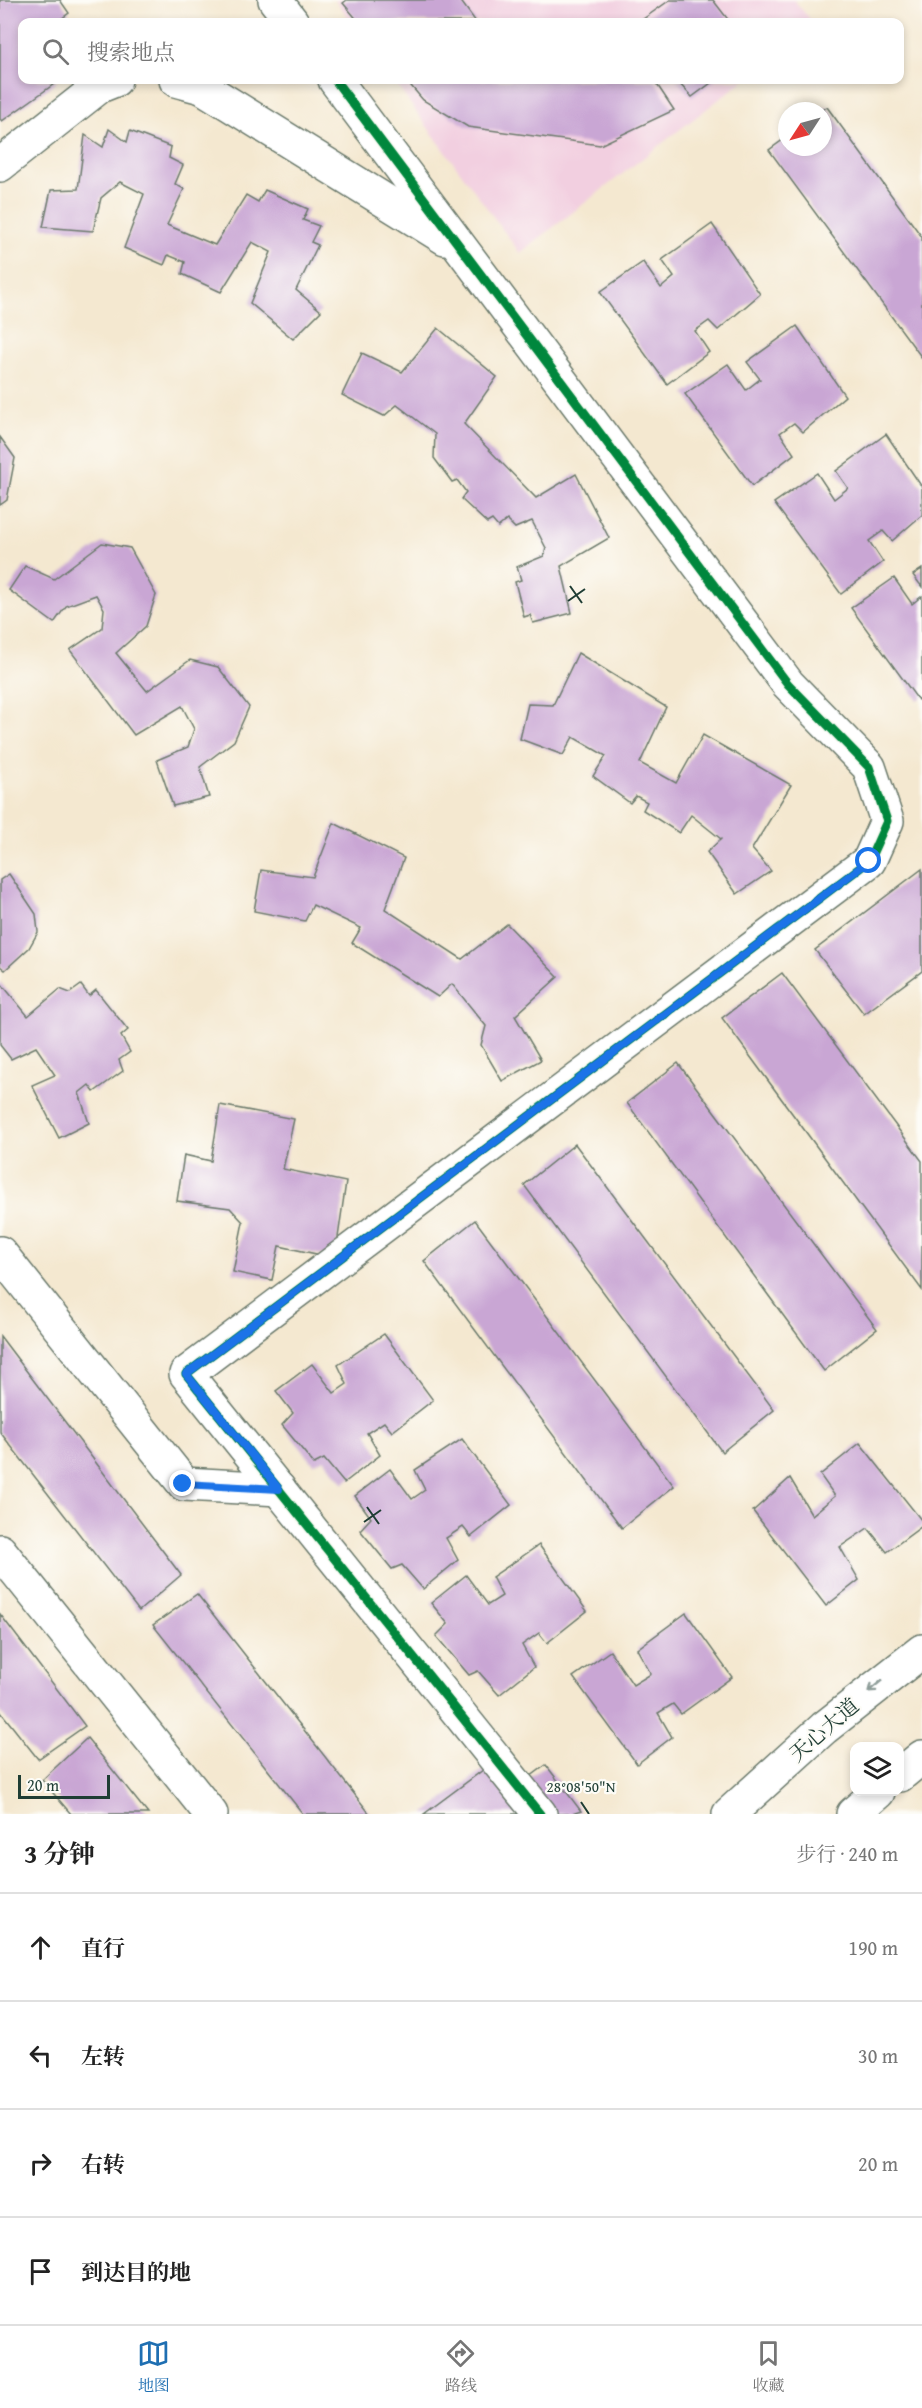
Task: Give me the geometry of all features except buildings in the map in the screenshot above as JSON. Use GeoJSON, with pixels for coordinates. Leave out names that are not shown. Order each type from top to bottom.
{"type":"FeatureCollection","features":[{"type":"Feature","properties":{"kind":"street"},"geometry":{"type":"LineString","coordinates":[[276,0],[289,18]]}},
{"type":"Feature","properties":{"kind":"street"},"geometry":{"type":"LineString","coordinates":[[0,165],[105,84]]}},
{"type":"Feature","properties":{"kind":"street"},"geometry":{"type":"LineString","coordinates":[[191,84],[202,87],[462,249]]}},
{"type":"Feature","properties":{"kind":"street"},"geometry":{"type":"LineString","coordinates":[[338,84],[788,684],[870,767],[887,821],[869,861],[186,1374],[540,1814]]}},
{"type":"Feature","properties":{"kind":"street"},"geometry":{"type":"LineString","coordinates":[[0,1253],[183,1484],[279,1489]]}},
{"type":"Feature","properties":{"kind":"street"},"geometry":{"type":"LineString","coordinates":[[0,1551],[211,1814]]}},
{"type":"Feature","properties":{"kind":"street","name":"天心大道"},"geometry":{"type":"LineString","coordinates":[[729,1814],[824,1728],[922,1651]]}},
{"type":"Feature","properties":{"kind":"street"},"geometry":{"type":"LineString","coordinates":[[904,1772],[922,1757]]}},
{"type":"Feature","properties":{"kind":"street"},"geometry":{"type":"LineString","coordinates":[[853,1814],[873,1796]]}},
{"type":"Feature","properties":{"kind":"shaded area"},"geometry":{"type":"Polygon","coordinates":[[[335,0],[794,0],[809,18],[349,18],[335,0]]]}},
{"type":"Feature","properties":{"kind":"shaded area"},"geometry":{"type":"Polygon","coordinates":[[[396,84],[739,84],[520,253],[396,84]]]}},
{"type":"Feature","properties":{"kind":"cycle path"},"geometry":{"type":"LineString","coordinates":[[338,84],[788,684],[869,767],[887,821],[869,861],[186,1374],[540,1814]]}},
{"type":"Feature","properties":{"kind":"route"},"geometry":{"type":"LineString","coordinates":[[183,1484],[279,1489],[186,1374],[869,861]]}}]}
